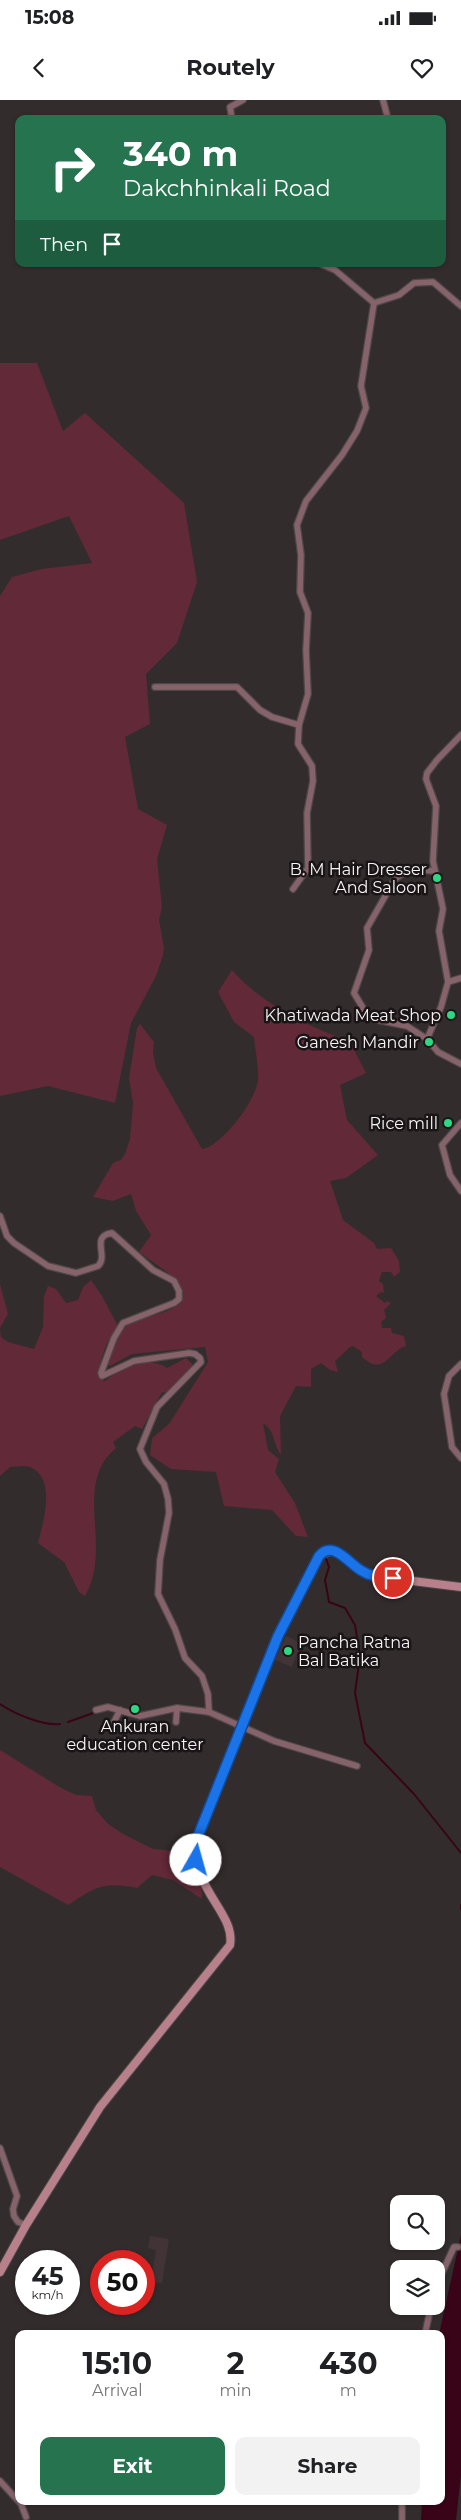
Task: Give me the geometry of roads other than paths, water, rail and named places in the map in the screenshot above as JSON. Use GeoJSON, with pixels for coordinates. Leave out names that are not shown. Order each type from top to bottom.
{"type":"FeatureCollection","features":[{"type":"Feature","properties":{"kind":"main road"},"geometry":{"type":"LineString","coordinates":[[0,2272],[26,2225],[100,2107],[230,1945],[231,1938],[228,1923],[202,1881],[195,1850],[196,1841],[278,1636],[322,1553],[332,1550],[341,1554],[362,1572],[373,1576],[461,1587]]}},
{"type":"Feature","properties":{"kind":"street"},"geometry":{"type":"LineString","coordinates":[[231,115],[230,107],[243,100]]}},
{"type":"Feature","properties":{"kind":"street"},"geometry":{"type":"LineString","coordinates":[[383,100],[387,115]]}},
{"type":"Feature","properties":{"kind":"street"},"geometry":{"type":"LineString","coordinates":[[335,267],[374,303]]}},
{"type":"Feature","properties":{"kind":"street"},"geometry":{"type":"LineString","coordinates":[[374,303],[399,295],[414,283],[432,282],[461,306]]}},
{"type":"Feature","properties":{"kind":"street"},"geometry":{"type":"LineString","coordinates":[[293,889],[308,868],[307,813],[313,781],[312,766],[298,744],[299,725],[308,694],[306,650],[308,613],[300,592],[301,555],[297,525],[306,502],[342,455],[357,431],[365,413],[365,399],[361,386],[374,303]]}},
{"type":"Feature","properties":{"kind":"street"},"geometry":{"type":"LineString","coordinates":[[155,687],[227,685],[237,687],[260,710],[272,717],[299,725]]}},
{"type":"Feature","properties":{"kind":"street"},"geometry":{"type":"LineString","coordinates":[[427,1039],[441,1007],[448,982],[439,931],[443,909],[434,871],[436,806],[426,779],[427,773],[461,736]]}},
{"type":"Feature","properties":{"kind":"street"},"geometry":{"type":"LineString","coordinates":[[434,871],[409,869],[395,879],[387,890],[367,928],[369,950],[354,993],[366,1013],[373,1019],[407,1026],[427,1039],[438,1052],[461,1064]]}},
{"type":"Feature","properties":{"kind":"street"},"geometry":{"type":"LineString","coordinates":[[448,982],[461,978]]}},
{"type":"Feature","properties":{"kind":"street"},"geometry":{"type":"LineString","coordinates":[[461,1122],[442,1145],[450,1175],[461,1191]]}},
{"type":"Feature","properties":{"kind":"street"},"geometry":{"type":"LineString","coordinates":[[0,1216],[7,1236],[14,1243],[56,1269],[76,1274],[98,1266],[102,1263],[100,1240],[103,1236],[112,1233],[153,1270],[168,1277],[178,1285],[179,1299],[174,1303],[123,1323],[114,1338],[101,1373],[102,1376],[112,1373],[134,1361],[189,1353],[200,1358],[201,1362],[157,1407],[140,1449],[146,1462],[164,1484],[168,1499],[169,1514],[160,1560],[158,1594],[175,1629],[185,1658],[202,1676],[208,1694],[209,1712]]}},
{"type":"Feature","properties":{"kind":"street"},"geometry":{"type":"LineString","coordinates":[[461,1364],[448,1376],[444,1394],[452,1447],[461,1458]]}},
{"type":"Feature","properties":{"kind":"street"},"geometry":{"type":"LineString","coordinates":[[96,1710],[108,1706],[118,1712],[140,1716],[177,1708],[209,1712],[274,1741],[357,1766]]}},
{"type":"Feature","properties":{"kind":"street"},"geometry":{"type":"LineString","coordinates":[[176,1719],[177,1708]]}},
{"type":"Feature","properties":{"kind":"street"},"geometry":{"type":"LineString","coordinates":[[112,1726],[118,1712]]}},
{"type":"Feature","properties":{"kind":"street"},"geometry":{"type":"LineString","coordinates":[[0,2148],[17,2196],[13,2208],[14,2216],[18,2222],[26,2225]]}},
{"type":"Feature","properties":{"kind":"street"},"geometry":{"type":"LineString","coordinates":[[445,2266],[454,2247],[458,2246]]}},
{"type":"Feature","properties":{"kind":"street"},"geometry":{"type":"LineString","coordinates":[[426,2330],[429,2315]]}},
{"type":"Feature","properties":{"kind":"street"},"geometry":{"type":"LineString","coordinates":[[0,2481],[15,2497]]}},
{"type":"Feature","properties":{"kind":"street"},"geometry":{"type":"LineString","coordinates":[[21,2505],[26,2517]]}},
{"type":"Feature","properties":{"kind":"street"},"geometry":{"type":"LineString","coordinates":[[402,2505],[402,2520]]}},
{"type":"Feature","properties":{"kind":"waterway"},"geometry":{"type":"LineString","coordinates":[[325,1556],[329,1567],[325,1580],[329,1602],[345,1608],[355,1625],[360,1656],[355,1693],[365,1743],[414,1794],[461,1853]]}},
{"type":"Feature","properties":{"kind":"waterway"},"geometry":{"type":"LineString","coordinates":[[0,1704],[29,1719],[60,1724]]}},
{"type":"Feature","properties":{"kind":"waterway"},"geometry":{"type":"LineString","coordinates":[[68,1722],[96,1712]]}},
{"type":"Feature","properties":{"kind":"waterway"},"geometry":{"type":"LineString","coordinates":[[156,1715],[173,1712]]}},
{"type":"Feature","properties":{"kind":"place","name":"B. M Hair Dresser And Saloon"},"geometry":{"type":"Point","coordinates":[437,878]}},
{"type":"Feature","properties":{"kind":"place","name":"Khatiwada Meat Shop"},"geometry":{"type":"Point","coordinates":[451,1015]}},
{"type":"Feature","properties":{"kind":"place","name":"Ganesh Mandir"},"geometry":{"type":"Point","coordinates":[429,1042]}},
{"type":"Feature","properties":{"kind":"place","name":"Rice mill"},"geometry":{"type":"Point","coordinates":[448,1123]}},
{"type":"Feature","properties":{"kind":"place","name":"Pancha Ratna Bal Batika"},"geometry":{"type":"Point","coordinates":[288,1651]}},
{"type":"Feature","properties":{"kind":"place","name":"Ankuran education center"},"geometry":{"type":"Point","coordinates":[135,1709]}}]}
